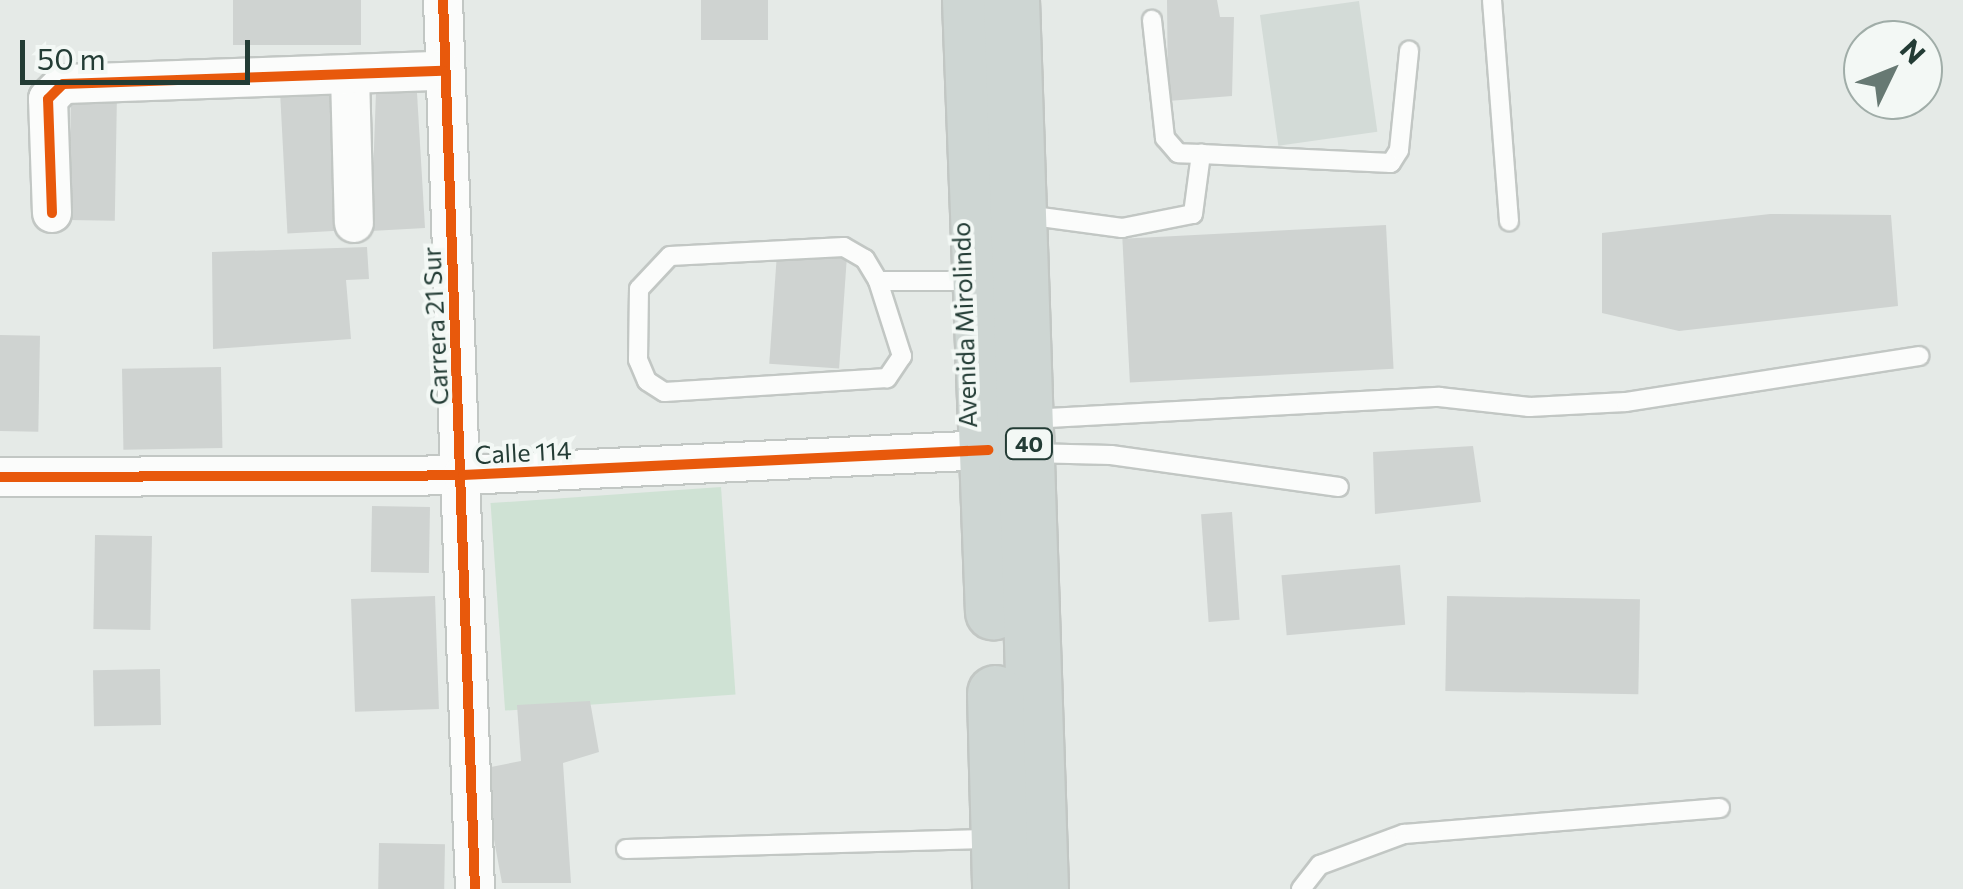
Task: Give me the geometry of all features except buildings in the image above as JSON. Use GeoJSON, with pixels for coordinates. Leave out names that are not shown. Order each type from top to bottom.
{"type":"FeatureCollection","features":[{"type":"Feature","properties":{"kind":"main road","name":"Avenida Mirolindo"},"geometry":{"type":"LineString","coordinates":[[970,0],[982,281],[1015,441],[1040,889]]}},
{"type":"Feature","properties":{"kind":"main road","name":"Avenida Mirolindo"},"geometry":{"type":"LineString","coordinates":[[999,864],[1020,215],[1011,0]]}},
{"type":"Feature","properties":{"kind":"street","name":"Carrera 21 Sur"},"geometry":{"type":"LineString","coordinates":[[443,0],[475,889]]}},
{"type":"Feature","properties":{"kind":"street"},"geometry":{"type":"LineString","coordinates":[[52,214],[48,99],[63,84],[443,71]]}},
{"type":"Feature","properties":{"kind":"street"},"geometry":{"type":"LineString","coordinates":[[350,74],[354,223]]}},
{"type":"Feature","properties":{"kind":"street","name":"Calle 114"},"geometry":{"type":"LineString","coordinates":[[0,476],[463,475],[1015,441]]}},
{"type":"Feature","properties":{"kind":"lane"},"geometry":{"type":"LineString","coordinates":[[1492,0],[1509,221]]}},
{"type":"Feature","properties":{"kind":"lane"},"geometry":{"type":"LineString","coordinates":[[1152,20],[1164,138],[1178,153],[1390,163],[1399,150],[1409,51]]}},
{"type":"Feature","properties":{"kind":"lane"},"geometry":{"type":"LineString","coordinates":[[1020,215],[1122,228],[1183,220],[1199,204],[1200,154]]}},
{"type":"Feature","properties":{"kind":"lane"},"geometry":{"type":"LineString","coordinates":[[844,247],[866,259],[878,282],[902,356],[887,378],[664,392],[638,360],[640,289],[670,256],[844,247]]}},
{"type":"Feature","properties":{"kind":"lane"},"geometry":{"type":"LineString","coordinates":[[878,282],[982,281]]}},
{"type":"Feature","properties":{"kind":"lane"},"geometry":{"type":"LineString","coordinates":[[1015,441],[1439,397],[1529,407],[1626,402],[1919,356]]}},
{"type":"Feature","properties":{"kind":"lane"},"geometry":{"type":"LineString","coordinates":[[1015,441],[1340,486]]}},
{"type":"Feature","properties":{"kind":"lane"},"geometry":{"type":"LineString","coordinates":[[1300,889],[1320,865],[1404,834],[1720,808]]}},
{"type":"Feature","properties":{"kind":"lane"},"geometry":{"type":"LineString","coordinates":[[626,849],[999,864]]}},
{"type":"Feature","properties":{"kind":"shaded area"},"geometry":{"type":"Polygon","coordinates":[[[1359,1],[1377,132],[1278,146],[1260,15],[1359,1]]]}},
{"type":"Feature","properties":{"kind":"green space"},"geometry":{"type":"Polygon","coordinates":[[[721,487],[736,694],[505,711],[491,503],[721,487]]]}},
{"type":"Feature","properties":{"kind":"cycle path"},"geometry":{"type":"LineString","coordinates":[[443,0],[475,889]]}},
{"type":"Feature","properties":{"kind":"cycle path"},"geometry":{"type":"LineString","coordinates":[[52,213],[48,99],[63,84],[443,71]]}},
{"type":"Feature","properties":{"kind":"cycle path"},"geometry":{"type":"LineString","coordinates":[[0,477],[463,475],[988,450]]}}]}
